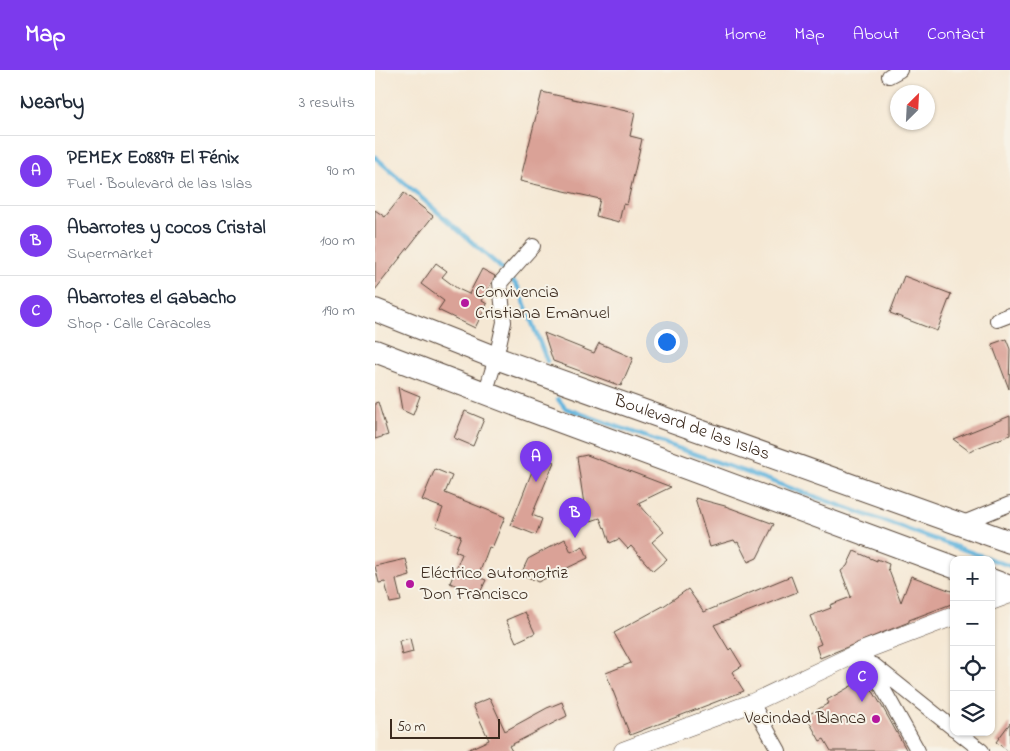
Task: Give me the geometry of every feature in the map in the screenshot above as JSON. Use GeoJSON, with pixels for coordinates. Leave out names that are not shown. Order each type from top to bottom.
{"type":"FeatureCollection","features":[{"type":"Feature","properties":{"kind":"highway","name":"Boulevard de las Islas"},"geometry":{"type":"LineString","coordinates":[[375,310],[496,358],[1010,542]]}},
{"type":"Feature","properties":{"kind":"highway"},"geometry":{"type":"LineString","coordinates":[[375,351],[485,394],[950,565]]}},
{"type":"Feature","properties":{"kind":"highway"},"geometry":{"type":"LineString","coordinates":[[995,581],[1010,587]]}},
{"type":"Feature","properties":{"kind":"street"},"geometry":{"type":"LineString","coordinates":[[485,394],[504,322],[500,283],[533,246]]}},
{"type":"Feature","properties":{"kind":"street"},"geometry":{"type":"LineString","coordinates":[[961,524],[1010,504]]}},
{"type":"Feature","properties":{"kind":"street"},"geometry":{"type":"LineString","coordinates":[[995,600],[1010,594]]}},
{"type":"Feature","properties":{"kind":"street"},"geometry":{"type":"LineString","coordinates":[[631,750],[752,703],[950,618]]}},
{"type":"Feature","properties":{"kind":"street"},"geometry":{"type":"LineString","coordinates":[[865,656],[950,726]]}},
{"type":"Feature","properties":{"kind":"street"},"geometry":{"type":"LineString","coordinates":[[865,656],[918,751]]}},
{"type":"Feature","properties":{"kind":"street"},"geometry":{"type":"LineString","coordinates":[[752,703],[779,751]]}},
{"type":"Feature","properties":{"kind":"street"},"geometry":{"type":"LineString","coordinates":[[963,736],[982,751]]}},
{"type":"Feature","properties":{"kind":"building"},"geometry":{"type":"Polygon","coordinates":[[[542,92],[635,113],[630,136],[642,139],[627,205],[623,204],[619,222],[596,216],[600,199],[520,181],[542,92]]]}},
{"type":"Feature","properties":{"kind":"building"},"geometry":{"type":"Polygon","coordinates":[[[404,193],[433,216],[375,290],[375,210],[385,217],[404,193]]]}},
{"type":"Feature","properties":{"kind":"building"},"geometry":{"type":"Polygon","coordinates":[[[436,263],[447,271],[442,277],[458,289],[469,294],[482,269],[495,276],[482,301],[487,304],[475,328],[438,310],[444,301],[421,284],[436,263]]]}},
{"type":"Feature","properties":{"kind":"building"},"geometry":{"type":"Polygon","coordinates":[[[904,276],[951,294],[937,331],[890,313],[904,276]]]}},
{"type":"Feature","properties":{"kind":"building"},"geometry":{"type":"Polygon","coordinates":[[[544,333],[594,353],[599,343],[633,358],[621,386],[553,361],[544,333]]]}},
{"type":"Feature","properties":{"kind":"building"},"geometry":{"type":"Polygon","coordinates":[[[1006,339],[1010,349],[1009,389],[992,344],[1006,339]]]}},
{"type":"Feature","properties":{"kind":"building"},"geometry":{"type":"Polygon","coordinates":[[[398,387],[420,396],[413,415],[402,410],[398,387]]]}},
{"type":"Feature","properties":{"kind":"building"},"geometry":{"type":"Polygon","coordinates":[[[378,402],[388,435],[375,439],[375,403],[378,402]]]}},
{"type":"Feature","properties":{"kind":"building"},"geometry":{"type":"Polygon","coordinates":[[[465,411],[484,419],[473,446],[454,438],[465,411]]]}},
{"type":"Feature","properties":{"kind":"building"},"geometry":{"type":"Polygon","coordinates":[[[1010,416],[1010,435],[969,451],[953,439],[1010,416]]]}},
{"type":"Feature","properties":{"kind":"building"},"geometry":{"type":"Polygon","coordinates":[[[587,455],[671,487],[638,503],[664,532],[652,542],[667,559],[653,571],[631,546],[628,549],[619,539],[610,543],[600,518],[591,521],[585,511],[577,457],[587,455]]]}},
{"type":"Feature","properties":{"kind":"building"},"geometry":{"type":"Polygon","coordinates":[[[538,456],[554,462],[532,515],[542,519],[536,535],[511,525],[538,456]]]}},
{"type":"Feature","properties":{"kind":"building"},"geometry":{"type":"Polygon","coordinates":[[[435,469],[452,476],[445,493],[505,517],[492,548],[489,547],[478,577],[486,580],[479,595],[450,583],[462,554],[455,551],[461,536],[436,526],[443,508],[422,500],[435,469]]]}},
{"type":"Feature","properties":{"kind":"building"},"geometry":{"type":"Polygon","coordinates":[[[695,498],[725,506],[774,524],[757,558],[748,562],[738,542],[736,543],[734,540],[710,547],[695,498]]]}},
{"type":"Feature","properties":{"kind":"building"},"geometry":{"type":"Polygon","coordinates":[[[565,539],[571,552],[583,546],[588,558],[538,582],[521,574],[528,559],[565,539]]]}},
{"type":"Feature","properties":{"kind":"building"},"geometry":{"type":"Polygon","coordinates":[[[854,551],[877,561],[877,559],[889,564],[888,568],[901,602],[911,576],[950,591],[950,605],[820,658],[816,646],[821,644],[810,616],[831,608],[830,605],[851,597],[841,571],[847,566],[854,551]]]}},
{"type":"Feature","properties":{"kind":"building"},"geometry":{"type":"Polygon","coordinates":[[[406,559],[410,576],[396,580],[401,601],[390,603],[385,582],[379,583],[375,566],[406,559]]]}},
{"type":"Feature","properties":{"kind":"building"},"geometry":{"type":"Polygon","coordinates":[[[791,576],[797,592],[714,625],[729,650],[731,648],[742,666],[732,672],[744,691],[630,735],[606,673],[631,663],[614,633],[665,605],[688,589],[704,612],[791,576]]]}},
{"type":"Feature","properties":{"kind":"building"},"geometry":{"type":"Polygon","coordinates":[[[525,612],[535,633],[516,642],[506,620],[525,612]]]}},
{"type":"Feature","properties":{"kind":"building"},"geometry":{"type":"Polygon","coordinates":[[[410,638],[413,652],[402,655],[399,641],[410,638]]]}},
{"type":"Feature","properties":{"kind":"building"},"geometry":{"type":"Polygon","coordinates":[[[865,678],[907,751],[831,751],[824,739],[820,741],[806,716],[829,703],[827,700],[865,678]]]}},
{"type":"Feature","properties":{"kind":"building"},"geometry":{"type":"Polygon","coordinates":[[[490,698],[505,731],[562,702],[567,716],[509,746],[512,751],[465,751],[489,740],[473,705],[490,698]]]}},
{"type":"Feature","properties":{"kind":"building"},"geometry":{"type":"Polygon","coordinates":[[[1010,723],[1010,751],[1008,751],[996,742],[1010,723]]]}},
{"type":"Feature","properties":{"kind":"waterway"},"geometry":{"type":"LineString","coordinates":[[375,157],[499,266],[518,287],[547,361]]}},
{"type":"Feature","properties":{"kind":"waterway"},"geometry":{"type":"LineString","coordinates":[[558,399],[565,408],[1010,566]]}},
{"type":"Feature","properties":{"kind":"place","name":"Convivencia Cristiana Emanuel"},"geometry":{"type":"Point","coordinates":[465,303]}},
{"type":"Feature","properties":{"kind":"place","name":"PEMEX E08897 El Fénix"},"geometry":{"type":"Point","coordinates":[536,482]}},
{"type":"Feature","properties":{"kind":"place","name":"Abarrotes y cocos Cristal"},"geometry":{"type":"Point","coordinates":[575,538]}},
{"type":"Feature","properties":{"kind":"place","name":"Eléctrico automotriz Don Francisco"},"geometry":{"type":"Point","coordinates":[410,584]}},
{"type":"Feature","properties":{"kind":"place","name":"Abarrotes el Gabacho"},"geometry":{"type":"Point","coordinates":[862,702]}},
{"type":"Feature","properties":{"kind":"place","name":"Vecindad Blanca"},"geometry":{"type":"Point","coordinates":[876,719]}}]}
